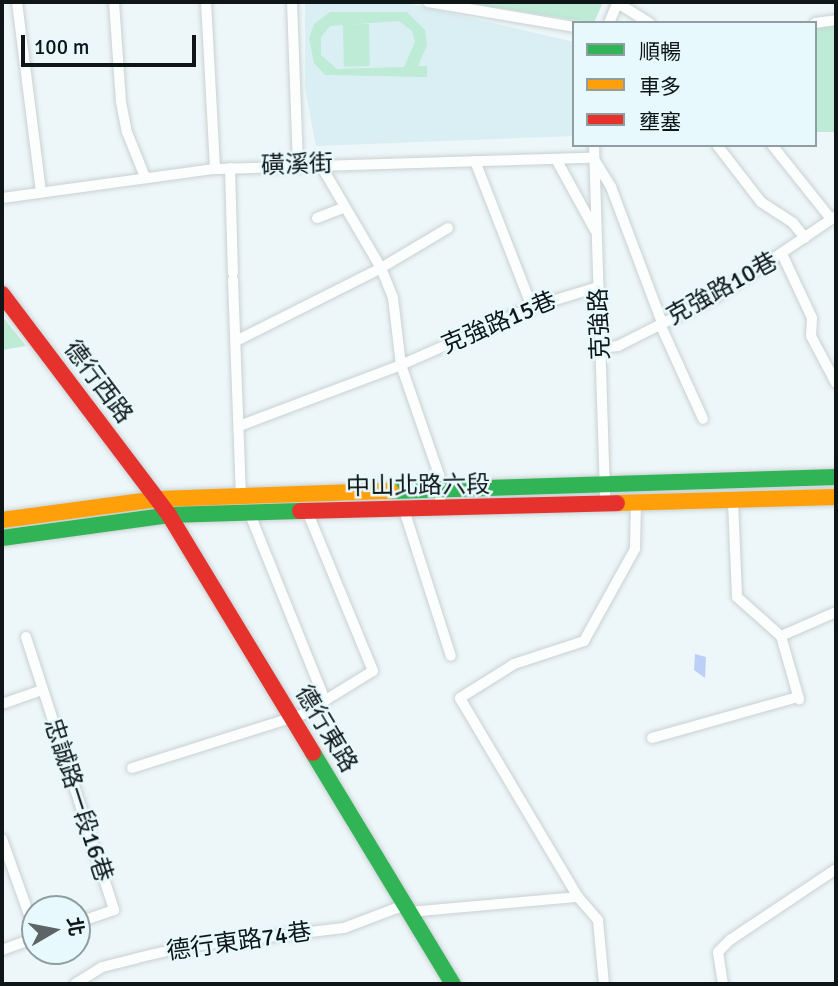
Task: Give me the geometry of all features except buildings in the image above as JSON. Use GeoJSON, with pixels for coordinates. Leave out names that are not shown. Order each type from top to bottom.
{"type":"FeatureCollection","features":[{"type":"Feature","properties":{"kind":"main road","name":"德行西路"},"geometry":{"type":"LineString","coordinates":[[2,294],[158,499]]}},
{"type":"Feature","properties":{"kind":"main road","name":"中山北路六段"},"geometry":{"type":"LineString","coordinates":[[2,538],[169,515],[404,510],[441,501],[604,485],[836,477]]}},
{"type":"Feature","properties":{"kind":"main road","name":"中山北路六段"},"geometry":{"type":"LineString","coordinates":[[2,520],[158,499],[241,495],[606,503],[836,498]]}},
{"type":"Feature","properties":{"kind":"main road","name":"德行東路"},"geometry":{"type":"LineString","coordinates":[[158,499],[453,984]]}},
{"type":"Feature","properties":{"kind":"street"},"geometry":{"type":"LineString","coordinates":[[17,2],[41,192]]}},
{"type":"Feature","properties":{"kind":"street"},"geometry":{"type":"LineString","coordinates":[[114,2],[121,102],[127,132],[145,177]]}},
{"type":"Feature","properties":{"kind":"street"},"geometry":{"type":"LineString","coordinates":[[206,2],[215,169]]}},
{"type":"Feature","properties":{"kind":"street"},"geometry":{"type":"LineString","coordinates":[[292,2],[298,165]]}},
{"type":"Feature","properties":{"kind":"street"},"geometry":{"type":"LineString","coordinates":[[428,2],[572,27]]}},
{"type":"Feature","properties":{"kind":"street"},"geometry":{"type":"LineString","coordinates":[[610,21],[617,2],[647,21]]}},
{"type":"Feature","properties":{"kind":"street"},"geometry":{"type":"LineString","coordinates":[[817,23],[836,20]]}},
{"type":"Feature","properties":{"kind":"street","name":"克強路"},"geometry":{"type":"LineString","coordinates":[[594,147],[606,503]]}},
{"type":"Feature","properties":{"kind":"street"},"geometry":{"type":"LineString","coordinates":[[719,147],[761,202],[793,223],[805,238]]}},
{"type":"Feature","properties":{"kind":"street"},"geometry":{"type":"LineString","coordinates":[[774,147],[834,217]]}},
{"type":"Feature","properties":{"kind":"street"},"geometry":{"type":"LineString","coordinates":[[556,159],[598,235]]}},
{"type":"Feature","properties":{"kind":"street"},"geometry":{"type":"LineString","coordinates":[[594,159],[611,187],[661,323],[703,419]]}},
{"type":"Feature","properties":{"kind":"street","name":"磺溪街"},"geometry":{"type":"LineString","coordinates":[[2,198],[145,177],[230,168],[594,159]]}},
{"type":"Feature","properties":{"kind":"street"},"geometry":{"type":"LineString","coordinates":[[475,162],[532,307]]}},
{"type":"Feature","properties":{"kind":"street"},"geometry":{"type":"LineString","coordinates":[[320,164],[381,268],[393,298],[401,365],[439,475],[441,501]]}},
{"type":"Feature","properties":{"kind":"street"},"geometry":{"type":"LineString","coordinates":[[230,168],[241,495]]}},
{"type":"Feature","properties":{"kind":"street"},"geometry":{"type":"LineString","coordinates":[[317,218],[345,207]]}},
{"type":"Feature","properties":{"kind":"street","name":"克強路10巷"},"geometry":{"type":"LineString","coordinates":[[601,348],[618,346],[783,256],[834,217]]}},
{"type":"Feature","properties":{"kind":"street"},"geometry":{"type":"LineString","coordinates":[[236,341],[381,268],[448,228]]}},
{"type":"Feature","properties":{"kind":"street"},"geometry":{"type":"LineString","coordinates":[[783,256],[812,318],[811,336],[836,383]]}},
{"type":"Feature","properties":{"kind":"street","name":"克強路15巷"},"geometry":{"type":"LineString","coordinates":[[239,426],[401,365],[532,307],[598,287]]}},
{"type":"Feature","properties":{"kind":"street"},"geometry":{"type":"LineString","coordinates":[[652,738],[799,698],[781,636],[737,597],[733,501]]}},
{"type":"Feature","properties":{"kind":"street"},"geometry":{"type":"LineString","coordinates":[[604,984],[598,920],[578,897],[460,698],[514,664],[584,641],[635,549],[636,503]]}},
{"type":"Feature","properties":{"kind":"street"},"geometry":{"type":"LineString","coordinates":[[404,510],[451,656]]}},
{"type":"Feature","properties":{"kind":"street"},"geometry":{"type":"LineString","coordinates":[[132,768],[292,718],[373,671],[307,511]]}},
{"type":"Feature","properties":{"kind":"street"},"geometry":{"type":"LineString","coordinates":[[249,512],[325,700]]}},
{"type":"Feature","properties":{"kind":"street"},"geometry":{"type":"LineString","coordinates":[[781,636],[836,612]]}},
{"type":"Feature","properties":{"kind":"street","name":"忠誠路一段16巷"},"geometry":{"type":"LineString","coordinates":[[26,636],[114,910],[91,918]]}},
{"type":"Feature","properties":{"kind":"street","name":"忠誠路一段16巷"},"geometry":{"type":"LineString","coordinates":[[2,704],[42,690]]}},
{"type":"Feature","properties":{"kind":"street"},"geometry":{"type":"LineString","coordinates":[[2,839],[22,895]]}},
{"type":"Feature","properties":{"kind":"street"},"geometry":{"type":"LineString","coordinates":[[723,984],[719,952],[730,940],[836,869]]}},
{"type":"Feature","properties":{"kind":"street","name":"德行東路74巷"},"geometry":{"type":"LineString","coordinates":[[75,984],[102,967],[184,947],[344,928],[407,908],[578,897]]}},
{"type":"Feature","properties":{"kind":"street"},"geometry":{"type":"LineString","coordinates":[[2,950],[21,943]]}},
{"type":"Feature","properties":{"kind":"shaded area"},"geometry":{"type":"Polygon","coordinates":[[[305,2],[403,2],[572,42],[572,136],[316,146],[305,88],[305,2]]]}},
{"type":"Feature","properties":{"kind":"green space"},"geometry":{"type":"Polygon","coordinates":[[[459,2],[603,2],[595,21],[459,2]]]}},
{"type":"Feature","properties":{"kind":"green space"},"geometry":{"type":"Polygon","coordinates":[[[330,12],[407,12],[425,30],[427,45],[418,66],[427,66],[427,77],[325,75],[314,63],[309,38],[314,24],[330,12]],[[399,21],[330,26],[321,37],[321,55],[337,69],[404,67],[415,42],[412,31],[399,21]]]}},
{"type":"Feature","properties":{"kind":"green space"},"geometry":{"type":"Polygon","coordinates":[[[343,24],[369,24],[370,66],[344,66],[343,24]]]}},
{"type":"Feature","properties":{"kind":"green space"},"geometry":{"type":"Polygon","coordinates":[[[817,25],[836,25],[836,132],[817,132],[817,25]]]}},
{"type":"Feature","properties":{"kind":"green space"},"geometry":{"type":"Polygon","coordinates":[[[2,316],[26,346],[2,350],[2,316]]]}},
{"type":"Feature","properties":{"kind":"water"},"geometry":{"type":"Polygon","coordinates":[[[695,654],[706,657],[705,678],[694,670],[695,654]]]}},
{"type":"Feature","properties":{"kind":"traffic: fast"},"geometry":{"type":"LineString","coordinates":[[391,491],[836,477]]}},
{"type":"Feature","properties":{"kind":"traffic: fast"},"geometry":{"type":"LineString","coordinates":[[2,538],[169,515],[300,511]]}},
{"type":"Feature","properties":{"kind":"traffic: fast"},"geometry":{"type":"LineString","coordinates":[[313,753],[453,984]]}},
{"type":"Feature","properties":{"kind":"traffic: slow"},"geometry":{"type":"LineString","coordinates":[[2,520],[158,499],[391,491]]}},
{"type":"Feature","properties":{"kind":"traffic: slow"},"geometry":{"type":"LineString","coordinates":[[617,503],[836,497]]}},
{"type":"Feature","properties":{"kind":"traffic: jam"},"geometry":{"type":"LineString","coordinates":[[2,294],[169,515],[313,753]]}},
{"type":"Feature","properties":{"kind":"traffic: jam"},"geometry":{"type":"LineString","coordinates":[[300,511],[617,503]]}}]}
